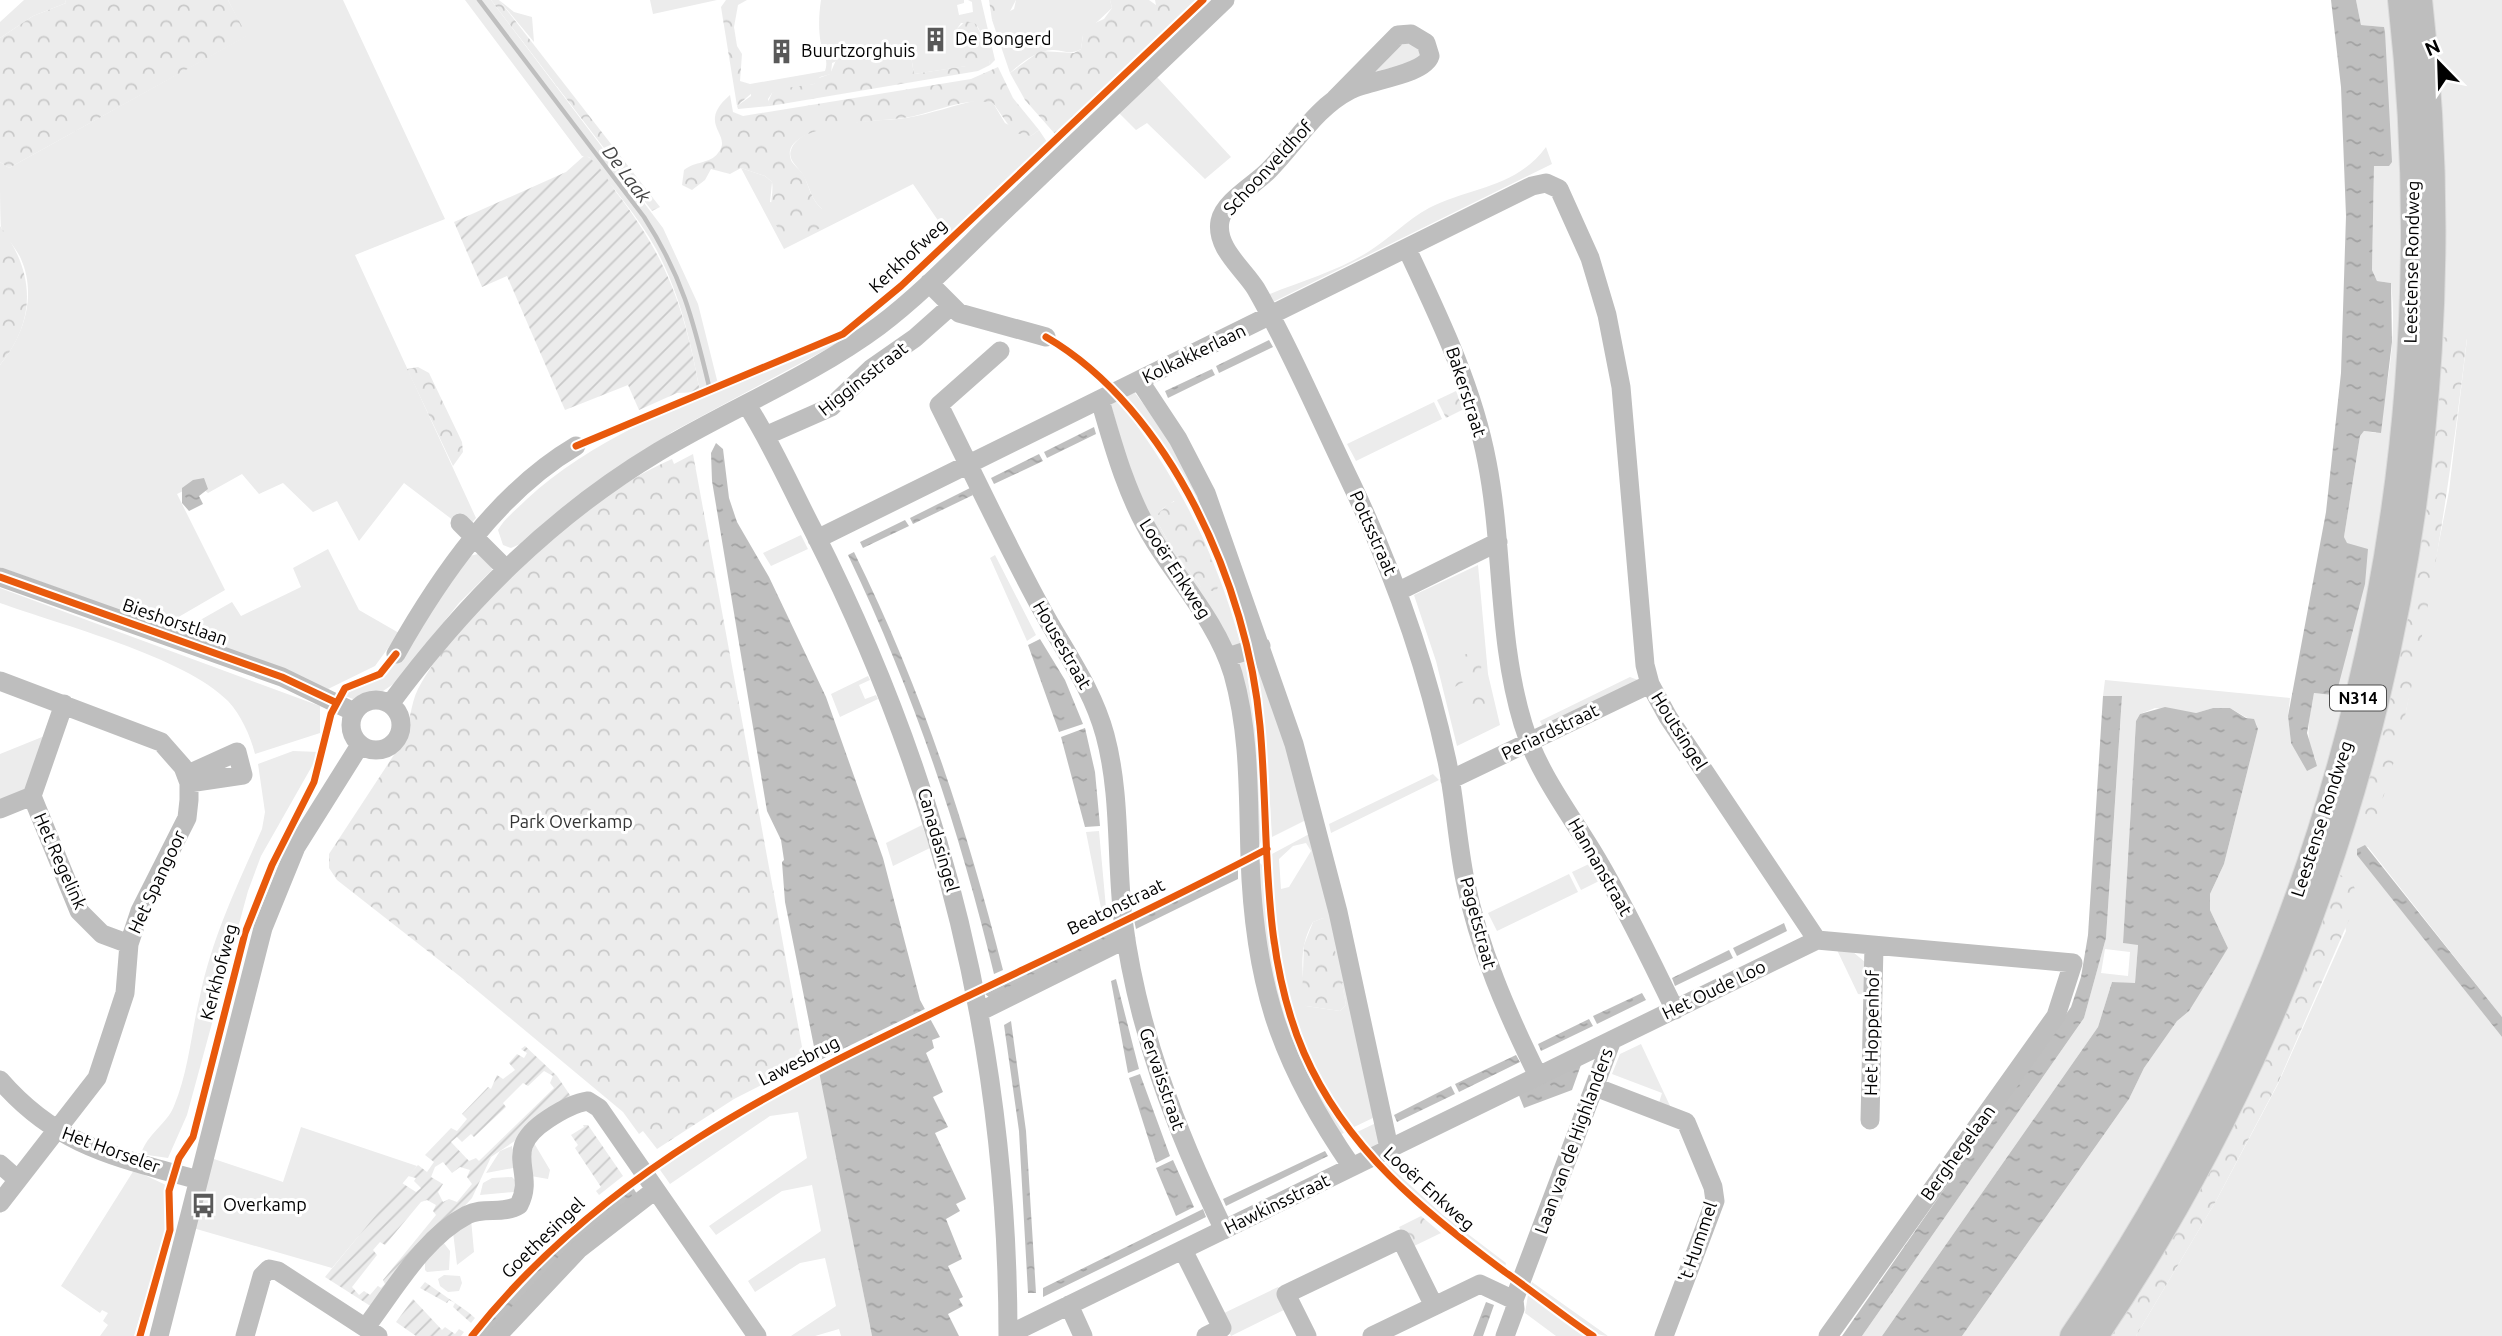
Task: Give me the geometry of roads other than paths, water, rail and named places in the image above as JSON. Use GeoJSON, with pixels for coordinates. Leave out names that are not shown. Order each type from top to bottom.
{"type":"FeatureCollection","features":[{"type":"Feature","properties":{"kind":"main road","name":"Leestense Rondweg"},"geometry":{"type":"LineString","coordinates":[[2072,1336],[2172,1175],[2246,1024],[2302,886],[2355,712],[2393,522],[2409,373],[2414,195],[2400,0]]}},
{"type":"Feature","properties":{"kind":"main road","name":"Leestense Rondweg"},"geometry":{"type":"LineString","coordinates":[[2096,1336],[2176,1206],[2229,1108],[2264,1033],[2330,865],[2380,691],[2413,521],[2431,344],[2433,168],[2420,0]]}},
{"type":"Feature","properties":{"kind":"street","name":"Kerkhofweg"},"geometry":{"type":"LineString","coordinates":[[390,704],[436,643],[505,568],[545,533],[627,471],[853,345],[929,283],[1225,0]]}},
{"type":"Feature","properties":{"kind":"street","name":"Schoonveldhof"},"geometry":{"type":"LineString","coordinates":[[1269,317],[1256,290],[1227,248],[1220,220],[1226,210],[1271,168],[1309,122],[1398,35],[1416,35],[1426,43],[1430,56],[1422,68],[1364,84],[1335,99]]}},
{"type":"Feature","properties":{"kind":"street","name":"Houtsingel"},"geometry":{"type":"LineString","coordinates":[[1532,186],[1553,185],[1564,197],[1590,258],[1607,315],[1620,387],[1645,665],[1650,684],[1668,717],[1816,940]]}},
{"type":"Feature","properties":{"kind":"street","name":"Kolkakkerlaan"},"geometry":{"type":"LineString","coordinates":[[817,539],[1532,186]]}},
{"type":"Feature","properties":{"kind":"street","name":"Bakerstraat"},"geometry":{"type":"LineString","coordinates":[[1407,249],[1448,338],[1473,407],[1487,461],[1498,542],[1507,652],[1526,734]]}},
{"type":"Feature","properties":{"kind":"street"},"geometry":{"type":"LineString","coordinates":[[929,283],[951,306],[968,317],[1046,337]]}},
{"type":"Feature","properties":{"kind":"street","name":"Higginsstraat"},"geometry":{"type":"LineString","coordinates":[[765,436],[831,407],[872,368],[915,338],[951,306]]}},
{"type":"Feature","properties":{"kind":"street","name":"Pottsstraat"},"geometry":{"type":"LineString","coordinates":[[1269,317],[1359,501],[1399,591],[1424,669],[1449,771]]}},
{"type":"Feature","properties":{"kind":"street","name":"Housestraat"},"geometry":{"type":"LineString","coordinates":[[1000,351],[939,405],[1042,611],[1083,677],[1101,720],[1112,774],[1125,930]]}},
{"type":"Feature","properties":{"kind":"street","name":"Looër Enkweg"},"geometry":{"type":"LineString","coordinates":[[1139,380],[1178,439],[1206,493],[1294,744],[1333,892],[1389,1149]]}},
{"type":"Feature","properties":{"kind":"street","name":"Looër Enkweg"},"geometry":{"type":"LineString","coordinates":[[1100,400],[1138,510],[1213,628],[1228,657],[1245,727],[1253,913],[1263,982],[1275,1026],[1302,1088],[1361,1162]]}},
{"type":"Feature","properties":{"kind":"street","name":"Canadasingel"},"geometry":{"type":"LineString","coordinates":[[747,405],[817,539],[873,657],[923,787],[963,928],[981,1011],[1003,1181],[1008,1335]]}},
{"type":"Feature","properties":{"kind":"street"},"geometry":{"type":"LineString","coordinates":[[396,654],[431,597],[475,538],[530,479],[576,446]]}},
{"type":"Feature","properties":{"kind":"street"},"geometry":{"type":"LineString","coordinates":[[460,523],[505,568]]}},
{"type":"Feature","properties":{"kind":"street"},"geometry":{"type":"LineString","coordinates":[[1399,591],[1498,542]]}},
{"type":"Feature","properties":{"kind":"street","name":"Bieshorstlaan"},"geometry":{"type":"LineString","coordinates":[[0,577],[273,673],[354,712]]}},
{"type":"Feature","properties":{"kind":"street"},"geometry":{"type":"LineString","coordinates":[[1228,657],[1261,646]]}},
{"type":"Feature","properties":{"kind":"street","name":"Het Spangoor"},"geometry":{"type":"LineString","coordinates":[[0,681],[162,742],[170,748],[188,779],[187,818],[140,911],[129,944],[125,993],[97,1078],[0,1203]]}},
{"type":"Feature","properties":{"kind":"street","name":"Periardstraat"},"geometry":{"type":"LineString","coordinates":[[1449,771],[1526,734],[1650,684]]}},
{"type":"Feature","properties":{"kind":"street"},"geometry":{"type":"LineString","coordinates":[[370,700],[390,704],[398,712],[400,735],[393,744],[383,750],[371,750],[360,745],[353,736],[350,724],[354,712],[370,700]]}},
{"type":"Feature","properties":{"kind":"street"},"geometry":{"type":"LineString","coordinates":[[0,809],[32,796],[64,704]]}},
{"type":"Feature","properties":{"kind":"street","name":"Hannanstraat"},"geometry":{"type":"LineString","coordinates":[[1526,734],[1542,770],[1615,890],[1675,1010]]}},
{"type":"Feature","properties":{"kind":"street","name":"Kerkhofweg"},"geometry":{"type":"LineString","coordinates":[[159,1336],[270,908],[296,847],[360,745]]}},
{"type":"Feature","properties":{"kind":"street","name":"Pagetstraat"},"geometry":{"type":"LineString","coordinates":[[1449,771],[1465,879],[1481,942],[1500,997],[1538,1076]]}},
{"type":"Feature","properties":{"kind":"street","name":"Het Regelink"},"geometry":{"type":"LineString","coordinates":[[32,796],[79,911],[102,934],[129,944]]}},
{"type":"Feature","properties":{"kind":"street","name":"Beatonstraat"},"geometry":{"type":"LineString","coordinates":[[981,1011],[1125,930]]}},
{"type":"Feature","properties":{"kind":"street","name":"Gervaisstraat"},"geometry":{"type":"LineString","coordinates":[[1125,930],[1138,1003],[1156,1066],[1187,1151],[1224,1230]]}},
{"type":"Feature","properties":{"kind":"street"},"geometry":{"type":"LineString","coordinates":[[1816,940],[1874,946]]}},
{"type":"Feature","properties":{"kind":"street","name":"Het Oude Loo"},"geometry":{"type":"LineString","coordinates":[[1612,1040],[1816,940]]}},
{"type":"Feature","properties":{"kind":"street","name":"Berghegelaan"},"geometry":{"type":"LineString","coordinates":[[1828,1336],[2056,1016],[2073,963],[1874,946]]}},
{"type":"Feature","properties":{"kind":"street","name":"Het Hoppenhof"},"geometry":{"type":"LineString","coordinates":[[1870,1120],[1874,946]]}},
{"type":"Feature","properties":{"kind":"street","name":"Laan van de Highlanders"},"geometry":{"type":"LineString","coordinates":[[1361,1162],[1612,1040]]}},
{"type":"Feature","properties":{"kind":"street","name":"Laan van de Highlanders"},"geometry":{"type":"LineString","coordinates":[[1505,1336],[1515,1309],[1514,1300],[1612,1040]]}},
{"type":"Feature","properties":{"kind":"street","name":"Het Horseler"},"geometry":{"type":"LineString","coordinates":[[0,1080],[34,1115],[55,1130],[104,1152],[198,1180]]}},
{"type":"Feature","properties":{"kind":"street","name":"'t Hummel"},"geometry":{"type":"LineString","coordinates":[[1595,1087],[1686,1122],[1713,1187],[1714,1201],[1664,1336]]}},
{"type":"Feature","properties":{"kind":"street"},"geometry":{"type":"LineString","coordinates":[[245,1336],[262,1276],[269,1269],[278,1271],[372,1332],[421,1255],[453,1224],[474,1212],[511,1209],[519,1205],[523,1193],[523,1143],[533,1130],[572,1106],[588,1101],[599,1108],[757,1336]]}},
{"type":"Feature","properties":{"kind":"street","name":"Hawkinsstraat"},"geometry":{"type":"LineString","coordinates":[[1008,1335],[1361,1162]]}},
{"type":"Feature","properties":{"kind":"street"},"geometry":{"type":"LineString","coordinates":[[0,1164],[17,1179]]}},
{"type":"Feature","properties":{"kind":"street","name":"Goethesingel"},"geometry":{"type":"LineString","coordinates":[[497,1336],[579,1249],[656,1190]]}},
{"type":"Feature","properties":{"kind":"street"},"geometry":{"type":"LineString","coordinates":[[1307,1336],[1286,1294],[1401,1239],[1434,1306]]}},
{"type":"Feature","properties":{"kind":"street"},"geometry":{"type":"LineString","coordinates":[[1184,1250],[1222,1328],[1206,1336]]}},
{"type":"Feature","properties":{"kind":"street"},"geometry":{"type":"LineString","coordinates":[[1372,1336],[1480,1284],[1498,1290],[1514,1300]]}},
{"type":"Feature","properties":{"kind":"street"},"geometry":{"type":"LineString","coordinates":[[1069,1306],[1083,1336]]}},
{"type":"Feature","properties":{"kind":"water"},"geometry":{"type":"Polygon","coordinates":[[[2331,0],[2356,0],[2361,25],[2384,27],[2385,32],[2392,162],[2389,166],[2374,166],[2372,270],[2377,281],[2391,283],[2392,342],[2381,433],[2364,431],[2360,436],[2344,537],[2347,543],[2368,549],[2365,584],[2337,691],[2332,695],[2314,693],[2307,733],[2317,766],[2307,771],[2291,743],[2288,716],[2326,512],[2341,373],[2346,216],[2341,87],[2331,0]]]}},
{"type":"Feature","properties":{"kind":"water"},"geometry":{"type":"Polygon","coordinates":[[[1269,340],[1273,347],[1219,373],[1216,366],[1269,340]]]}},
{"type":"Feature","properties":{"kind":"water"},"geometry":{"type":"Polygon","coordinates":[[[1212,369],[1215,375],[1168,398],[1165,391],[1212,369]]]}},
{"type":"Feature","properties":{"kind":"water"},"geometry":{"type":"Polygon","coordinates":[[[1094,427],[1096,434],[1047,458],[1044,452],[1094,427]]]}},
{"type":"Feature","properties":{"kind":"water"},"geometry":{"type":"Polygon","coordinates":[[[716,443],[723,449],[729,498],[737,522],[769,577],[826,697],[883,858],[920,1000],[940,1037],[932,1040],[934,1048],[926,1053],[943,1092],[933,1097],[948,1127],[935,1133],[966,1199],[956,1204],[960,1211],[946,1219],[962,1259],[948,1266],[963,1297],[959,1299],[963,1306],[948,1314],[959,1336],[872,1336],[785,902],[781,840],[767,811],[712,481],[711,453],[716,443]]]}},
{"type":"Feature","properties":{"kind":"water"},"geometry":{"type":"Polygon","coordinates":[[[1039,454],[1043,461],[994,484],[991,478],[1039,454]]]}},
{"type":"Feature","properties":{"kind":"water"},"geometry":{"type":"Polygon","coordinates":[[[204,478],[208,489],[199,496],[203,504],[189,511],[182,503],[182,488],[193,480],[204,478]]]}},
{"type":"Feature","properties":{"kind":"water"},"geometry":{"type":"Polygon","coordinates":[[[970,488],[973,495],[913,524],[910,518],[970,488]]]}},
{"type":"Feature","properties":{"kind":"water"},"geometry":{"type":"Polygon","coordinates":[[[905,520],[909,526],[863,548],[860,542],[905,520]]]}},
{"type":"Feature","properties":{"kind":"water"},"geometry":{"type":"Polygon","coordinates":[[[854,552],[900,654],[940,757],[974,862],[1003,970],[994,974],[950,813],[914,709],[848,555],[854,552]]]}},
{"type":"Feature","properties":{"kind":"water"},"geometry":{"type":"Polygon","coordinates":[[[1040,639],[1065,680],[1083,724],[1059,732],[1028,645],[1040,639]]]}},
{"type":"Feature","properties":{"kind":"water"},"geometry":{"type":"Polygon","coordinates":[[[2103,696],[2122,696],[2106,938],[2084,1018],[1862,1336],[1842,1336],[2071,1007],[2081,977],[2088,935],[2103,696]]]}},
{"type":"Feature","properties":{"kind":"water"},"geometry":{"type":"Polygon","coordinates":[[[2165,707],[2196,713],[2213,708],[2230,708],[2246,718],[2254,719],[2258,729],[2224,864],[2210,894],[2210,910],[2228,948],[2189,1011],[2177,1021],[2144,1068],[2129,1099],[1962,1336],[1882,1336],[2098,1027],[2112,982],[2135,983],[2138,945],[2123,943],[2136,721],[2140,714],[2165,707]]]}},
{"type":"Feature","properties":{"kind":"water"},"geometry":{"type":"Polygon","coordinates":[[[1085,728],[1095,772],[1100,826],[1085,827],[1061,737],[1085,728]]]}},
{"type":"Feature","properties":{"kind":"water"},"geometry":{"type":"Polygon","coordinates":[[[2365,845],[2502,1017],[2502,1037],[2357,855],[2357,849],[2365,845]]]}},
{"type":"Feature","properties":{"kind":"water"},"geometry":{"type":"Polygon","coordinates":[[[1238,869],[1238,879],[1136,929],[1134,920],[1238,869]]]}},
{"type":"Feature","properties":{"kind":"water"},"geometry":{"type":"Polygon","coordinates":[[[1784,923],[1787,931],[1737,956],[1733,948],[1784,923]]]}},
{"type":"Feature","properties":{"kind":"water"},"geometry":{"type":"Polygon","coordinates":[[[1118,928],[1116,936],[990,998],[985,994],[1118,928]]]}},
{"type":"Feature","properties":{"kind":"water"},"geometry":{"type":"Polygon","coordinates":[[[1729,950],[1733,958],[1675,986],[1672,978],[1729,950]]]}},
{"type":"Feature","properties":{"kind":"water"},"geometry":{"type":"Polygon","coordinates":[[[1116,979],[1139,1069],[1128,1073],[1111,981],[1116,979]]]}},
{"type":"Feature","properties":{"kind":"water"},"geometry":{"type":"Polygon","coordinates":[[[1642,993],[1646,1000],[1597,1024],[1593,1016],[1642,993]]]}},
{"type":"Feature","properties":{"kind":"water"},"geometry":{"type":"Polygon","coordinates":[[[1589,1019],[1593,1026],[1541,1051],[1538,1044],[1589,1019]]]}},
{"type":"Feature","properties":{"kind":"water"},"geometry":{"type":"Polygon","coordinates":[[[1011,1021],[1026,1131],[1036,1293],[1028,1293],[1019,1131],[1004,1025],[1011,1021]]]}},
{"type":"Feature","properties":{"kind":"water"},"geometry":{"type":"Polygon","coordinates":[[[1516,1055],[1520,1062],[1459,1092],[1455,1084],[1516,1055]]]}},
{"type":"Feature","properties":{"kind":"water"},"geometry":{"type":"Polygon","coordinates":[[[1582,1062],[1572,1090],[1524,1108],[1518,1093],[1582,1062]]]}},
{"type":"Feature","properties":{"kind":"water"},"geometry":{"type":"Polygon","coordinates":[[[1140,1074],[1170,1156],[1156,1163],[1129,1078],[1140,1074]]]}},
{"type":"Feature","properties":{"kind":"water"},"geometry":{"type":"Polygon","coordinates":[[[1451,1086],[1455,1094],[1397,1122],[1394,1115],[1451,1086]]]}},
{"type":"Feature","properties":{"kind":"water"},"geometry":{"type":"Polygon","coordinates":[[[1325,1151],[1328,1156],[1226,1206],[1223,1199],[1325,1151]]]}},
{"type":"Feature","properties":{"kind":"water"},"geometry":{"type":"Polygon","coordinates":[[[1173,1160],[1194,1207],[1176,1216],[1156,1168],[1173,1160]]]}},
{"type":"Feature","properties":{"kind":"water"},"geometry":{"type":"Polygon","coordinates":[[[632,1186],[637,1194],[489,1336],[477,1336],[567,1239],[632,1186]]]}},
{"type":"Feature","properties":{"kind":"water"},"geometry":{"type":"Polygon","coordinates":[[[1203,1209],[1206,1217],[1043,1297],[1043,1288],[1203,1209]]]}},
{"type":"Feature","properties":{"kind":"water"},"geometry":{"type":"Polygon","coordinates":[[[1486,1302],[1494,1305],[1483,1336],[1473,1336],[1486,1302]]]}},
{"type":"Feature","properties":{"kind":"waterway","name":"De Laak"},"geometry":{"type":"LineString","coordinates":[[479,0],[644,217],[657,238],[685,298],[709,386]]}},
{"type":"Feature","properties":{"kind":"place","name":"De Bongerd"},"geometry":{"type":"Point","coordinates":[935,39]}},
{"type":"Feature","properties":{"kind":"place","name":"Buurtzorghuis"},"geometry":{"type":"Point","coordinates":[781,51]}},
{"type":"Feature","properties":{"kind":"place","name":"Overkamp"},"geometry":{"type":"Point","coordinates":[203,1205]}},
{"type":"Feature","properties":{"kind":"park label","name":"Park Overkamp"},"geometry":{"type":"Point","coordinates":[571,822]}}]}
